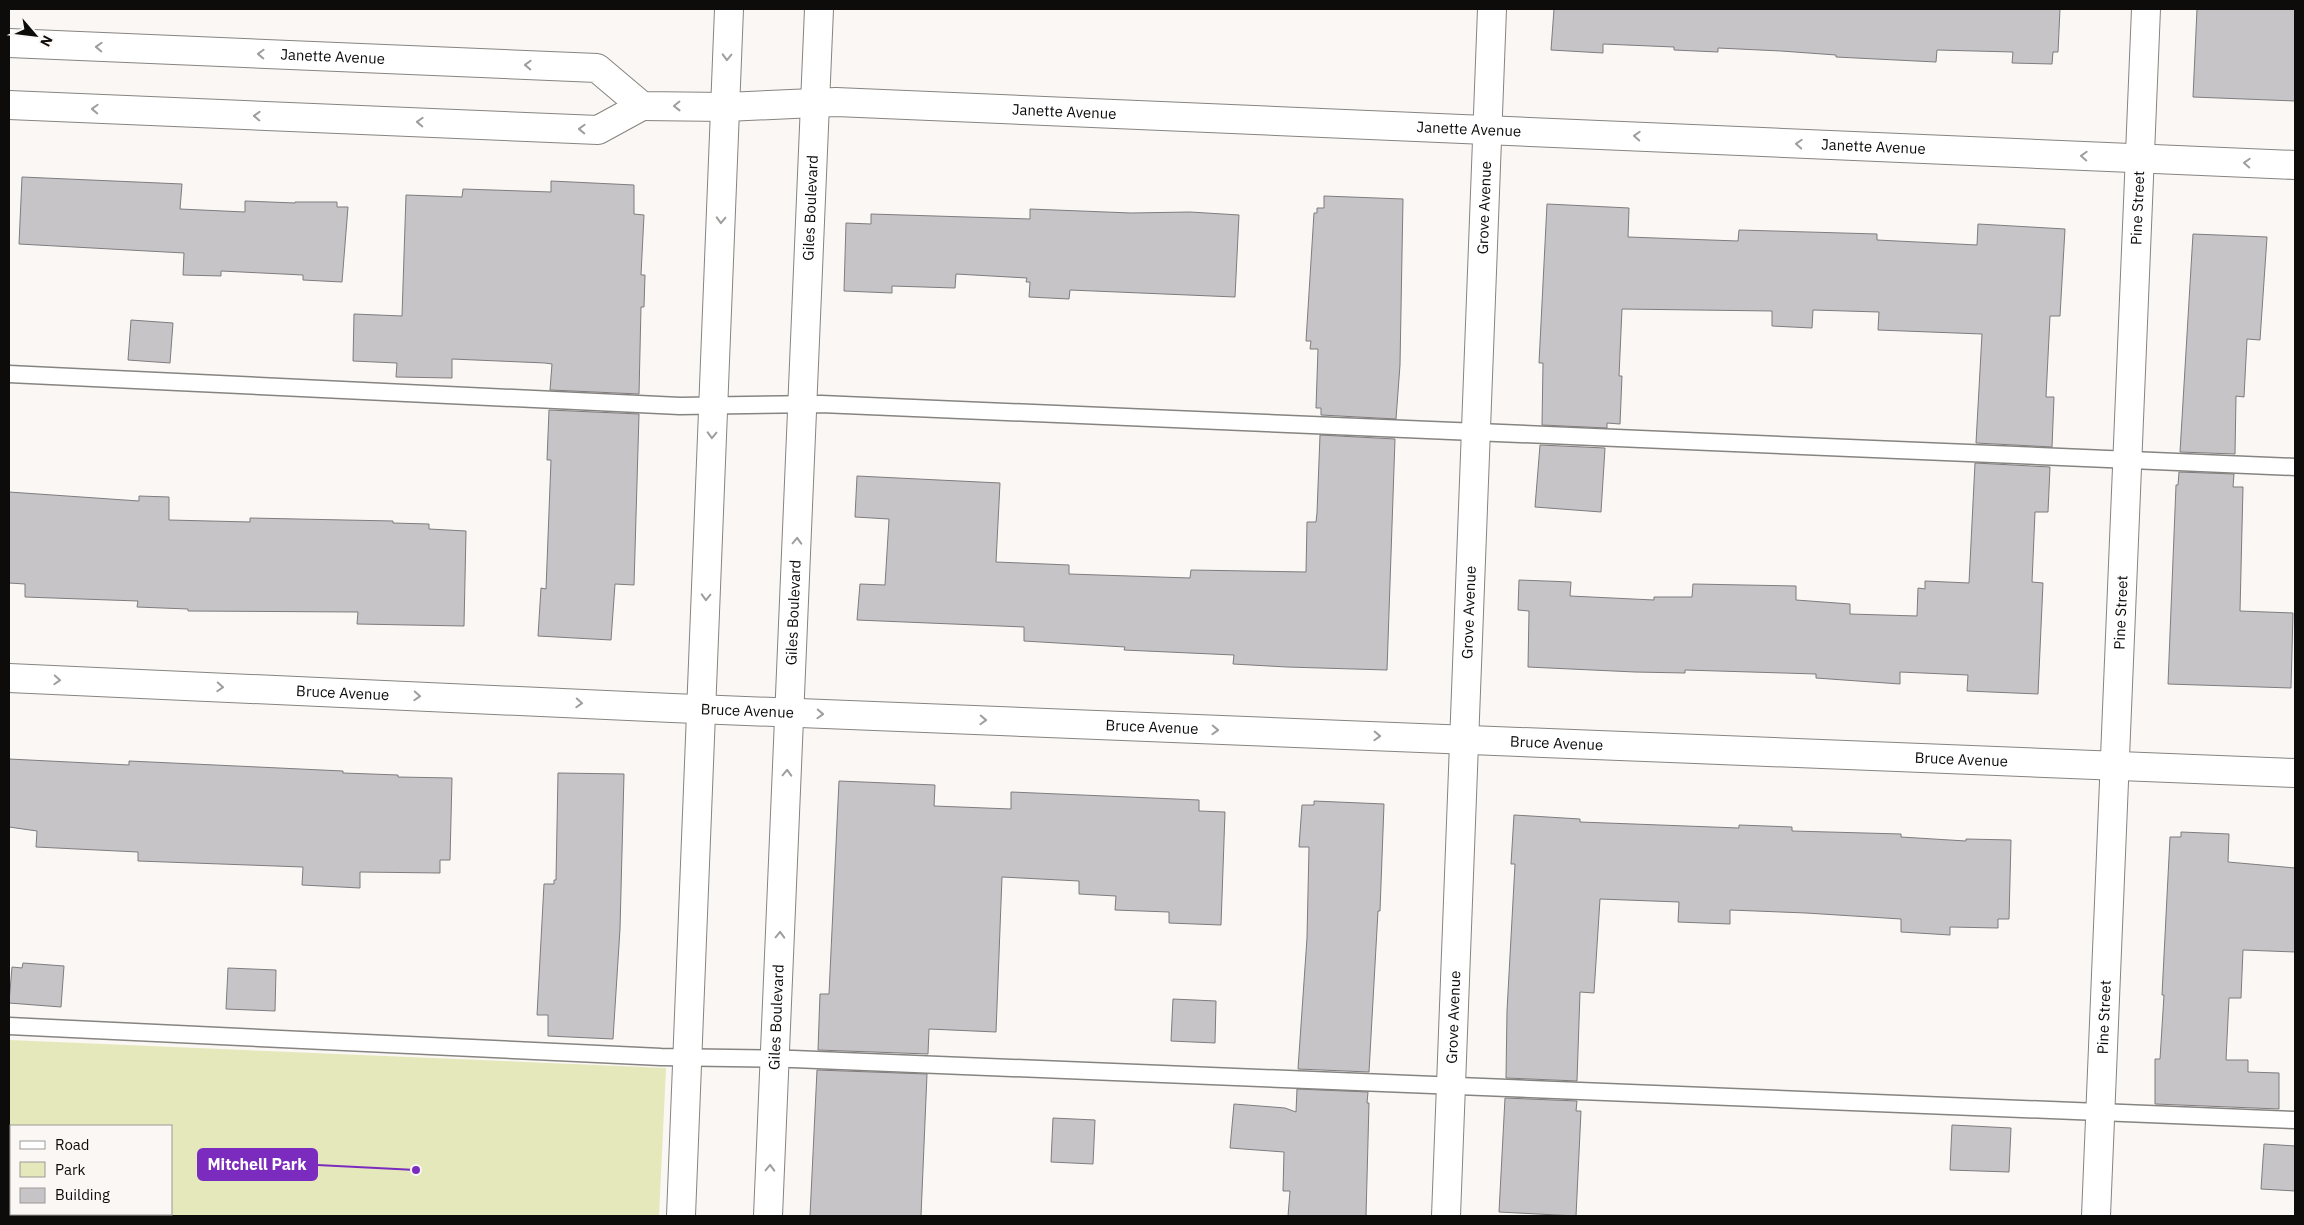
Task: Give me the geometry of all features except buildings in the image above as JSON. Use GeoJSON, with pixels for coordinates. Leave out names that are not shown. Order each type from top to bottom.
{"type":"FeatureCollection","features":[{"type":"Feature","properties":{"kind":"street"},"geometry":{"type":"LineString","coordinates":[[681,1216],[729,9]]}},
{"type":"Feature","properties":{"kind":"street","name":"Giles Boulevard"},"geometry":{"type":"LineString","coordinates":[[768,1216],[819,9]]}},
{"type":"Feature","properties":{"kind":"street","name":"Grove Avenue"},"geometry":{"type":"LineString","coordinates":[[1446,1216],[1492,9]]}},
{"type":"Feature","properties":{"kind":"street","name":"Pine Street"},"geometry":{"type":"LineString","coordinates":[[2096,1216],[2146,9]]}},
{"type":"Feature","properties":{"kind":"street","name":"Janette Avenue"},"geometry":{"type":"LineString","coordinates":[[9,43],[597,68],[642,106]]}},
{"type":"Feature","properties":{"kind":"street","name":"Janette Avenue"},"geometry":{"type":"LineString","coordinates":[[9,105],[598,130],[642,106],[726,107],[815,103],[2295,165]]}},
{"type":"Feature","properties":{"kind":"street","name":"Bruce Avenue"},"geometry":{"type":"LineString","coordinates":[[9,678],[702,709],[2295,773]]}},
{"type":"Feature","properties":{"kind":"lane"},"geometry":{"type":"LineString","coordinates":[[9,374],[660,405],[803,405],[2295,467]]}},
{"type":"Feature","properties":{"kind":"lane"},"geometry":{"type":"LineString","coordinates":[[9,1026],[687,1057],[1450,1085],[2295,1120]]}},
{"type":"Feature","properties":{"kind":"green space"},"geometry":{"type":"Polygon","coordinates":[[[9,1040],[666,1068],[659,1216],[9,1216],[9,1040]]]}},
{"type":"Feature","properties":{"kind":"place","name":"Mitchell Park"},"geometry":{"type":"Point","coordinates":[416,1170]}}]}
